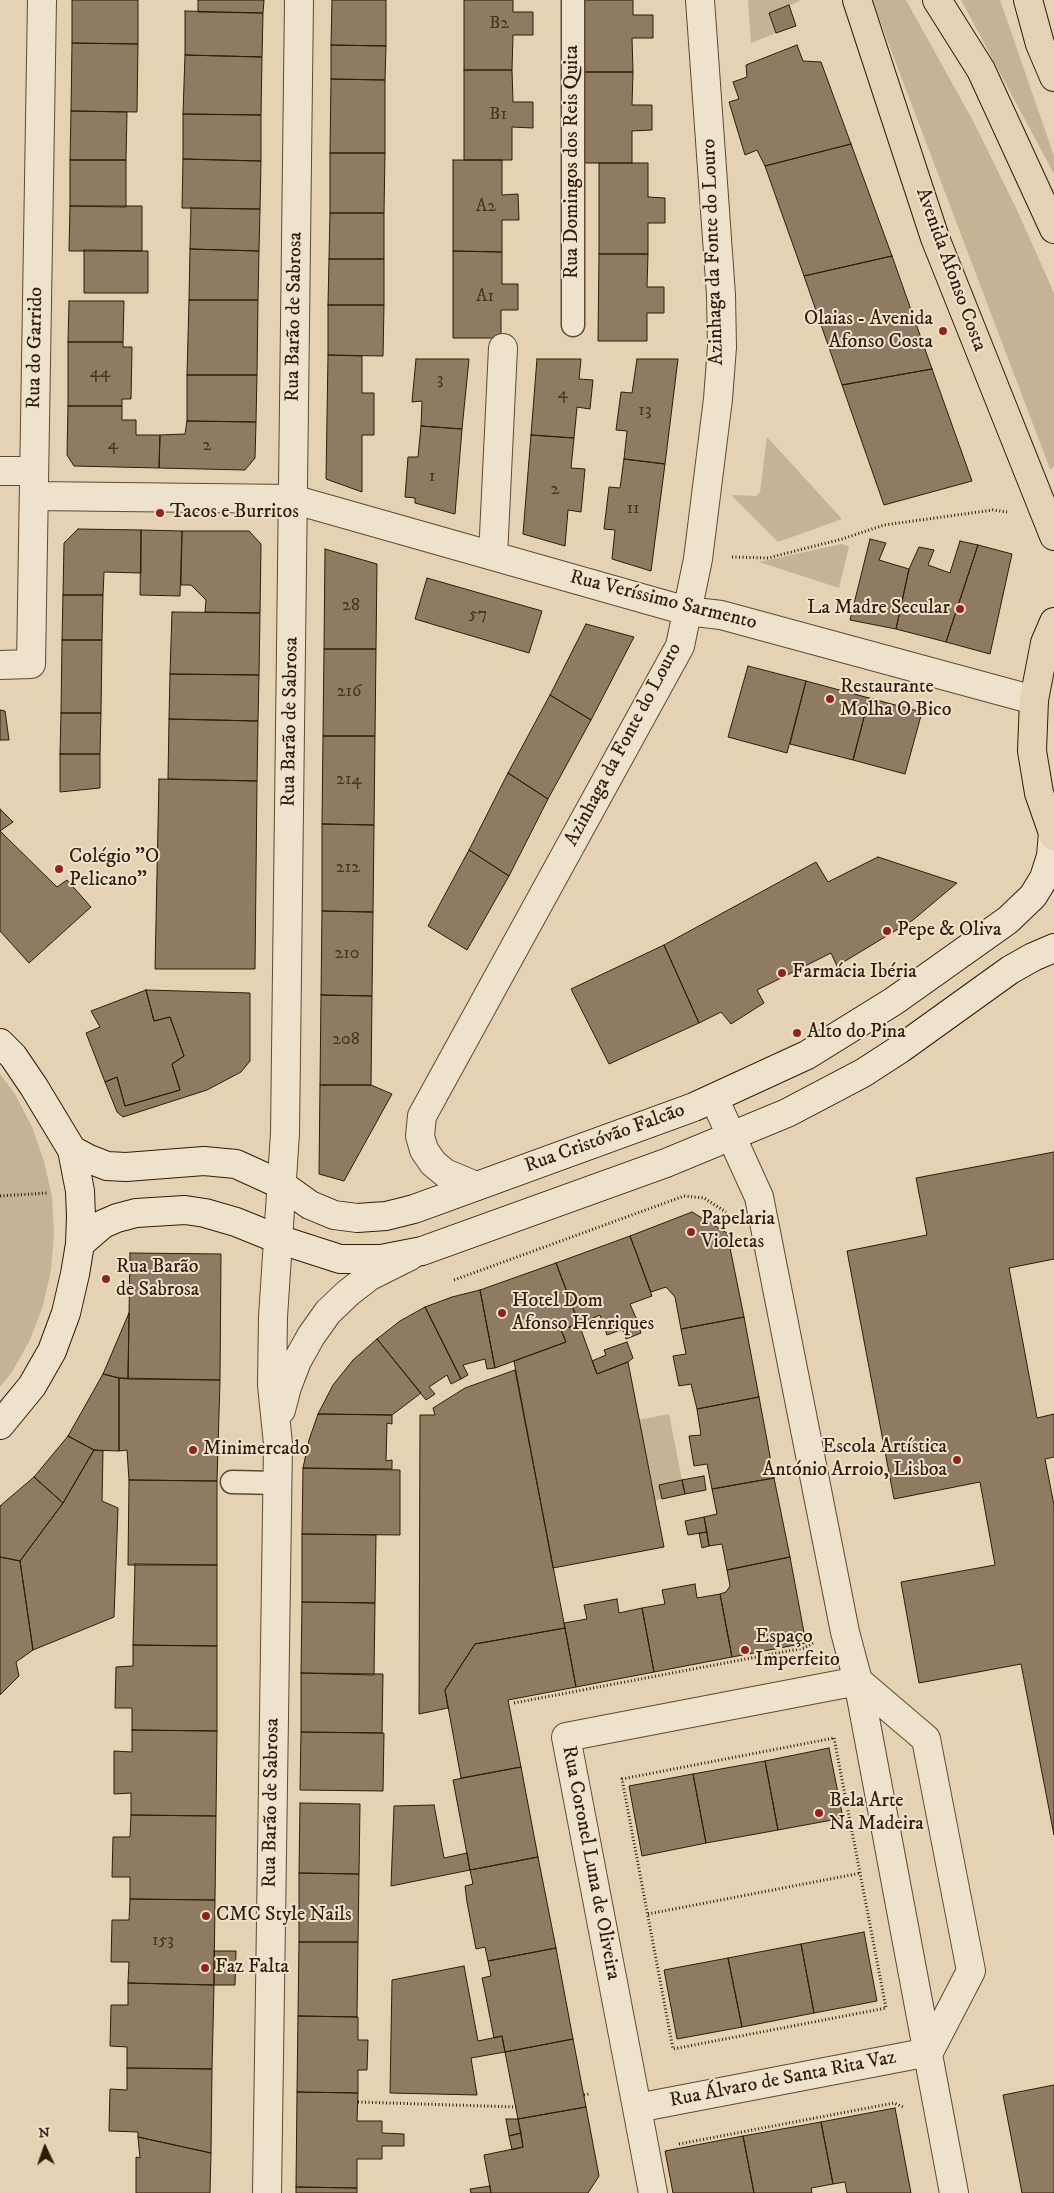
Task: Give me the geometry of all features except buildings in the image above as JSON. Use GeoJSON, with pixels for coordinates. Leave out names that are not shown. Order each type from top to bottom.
{"type":"FeatureCollection","features":[{"type":"Feature","properties":{"kind":"main road","name":"Avenida Afonso Costa"},"geometry":{"type":"LineString","coordinates":[[857,0],[935,238],[1054,536]]}},
{"type":"Feature","properties":{"kind":"main road"},"geometry":{"type":"LineString","coordinates":[[937,0],[981,70],[1054,229]]}},
{"type":"Feature","properties":{"kind":"main road"},"geometry":{"type":"LineString","coordinates":[[1028,0],[1040,44],[1054,77]]}},
{"type":"Feature","properties":{"kind":"main road"},"geometry":{"type":"LineString","coordinates":[[1053,834],[1039,793],[1032,751],[1034,700],[1045,643],[1054,622]]}},
{"type":"Feature","properties":{"kind":"street","name":"Rua do Garrido"},"geometry":{"type":"LineString","coordinates":[[0,665],[31,664],[42,0]]}},
{"type":"Feature","properties":{"kind":"street","name":"Rua Barão de Sabrosa"},"geometry":{"type":"LineString","coordinates":[[278,1444],[272,1384],[278,1239],[286,1123],[299,0]]}},
{"type":"Feature","properties":{"kind":"street","name":"Azinhaga da Fonte do Louro"},"geometry":{"type":"LineString","coordinates":[[476,1186],[445,1173],[433,1163],[424,1150],[420,1136],[422,1116],[680,646],[698,559],[718,399],[722,347],[721,295],[700,0]]}},
{"type":"Feature","properties":{"kind":"street"},"geometry":{"type":"LineString","coordinates":[[493,556],[503,348]]}},
{"type":"Feature","properties":{"kind":"street","name":"Rua Veríssimo Sarmento"},"geometry":{"type":"LineString","coordinates":[[0,471],[34,483],[292,499],[688,611],[721,615],[1034,700]]}},
{"type":"Feature","properties":{"kind":"street","name":"Rua Cristóvão Falcão"},"geometry":{"type":"LineString","coordinates":[[72,1150],[89,1160],[107,1166],[126,1167],[204,1161],[236,1164],[282,1185],[310,1205],[334,1215],[357,1218],[386,1216],[414,1209],[714,1098],[798,1059],[850,1029],[894,1001],[1008,920],[1033,896],[1044,878],[1051,856],[1053,834]]}},
{"type":"Feature","properties":{"kind":"street"},"geometry":{"type":"LineString","coordinates":[[80,1244],[103,1224],[117,1218],[136,1213],[185,1210],[205,1213],[236,1222],[278,1239],[340,1258],[381,1259],[422,1251],[666,1163],[787,1113],[838,1088],[888,1057],[1010,970],[1054,948]]}},
{"type":"Feature","properties":{"kind":"street"},"geometry":{"type":"LineString","coordinates":[[0,1043],[13,1056],[34,1087],[72,1150],[80,1191],[80,1244],[66,1313],[52,1351],[32,1386],[0,1425]]}},
{"type":"Feature","properties":{"kind":"street"},"geometry":{"type":"LineString","coordinates":[[714,1098],[759,1197],[845,1632],[858,1681],[954,2193]]}},
{"type":"Feature","properties":{"kind":"street","name":"Rua Barão de Sabrosa"},"geometry":{"type":"LineString","coordinates":[[267,2193],[277,1483],[280,1416],[287,1387],[297,1361],[328,1312],[370,1276],[422,1251]]}},
{"type":"Feature","properties":{"kind":"street"},"geometry":{"type":"LineString","coordinates":[[858,1681],[926,1739],[971,1970],[929,2052]]}},
{"type":"Feature","properties":{"kind":"street","name":"Rua Coronel Luna de Oliveira"},"geometry":{"type":"LineString","coordinates":[[653,2193],[566,1737],[858,1681]]}},
{"type":"Feature","properties":{"kind":"street","name":"Rua Álvaro de Santa Rita Vaz"},"geometry":{"type":"LineString","coordinates":[[637,2108],[929,2052]]}},
{"type":"Feature","properties":{"kind":"lane","name":"Rua Domingos dos Reis Quita"},"geometry":{"type":"LineString","coordinates":[[572,325],[573,0]]}},
{"type":"Feature","properties":{"kind":"lane"},"geometry":{"type":"LineString","coordinates":[[232,1482],[277,1483]]}},
{"type":"Feature","properties":{"kind":"path"},"geometry":{"type":"LineString","coordinates":[[698,559],[717,556],[768,558],[842,539],[884,525],[992,510],[1015,513],[1040,501]]}},
{"type":"Feature","properties":{"kind":"path"},"geometry":{"type":"LineString","coordinates":[[0,1196],[80,1191]]}},
{"type":"Feature","properties":{"kind":"path"},"geometry":{"type":"LineString","coordinates":[[454,1280],[684,1196]]}},
{"type":"Feature","properties":{"kind":"path"},"geometry":{"type":"LineString","coordinates":[[514,1703],[804,1648],[812,1644],[814,1637]]}},
{"type":"Feature","properties":{"kind":"path"},"geometry":{"type":"LineString","coordinates":[[834,1738],[622,1778],[673,2049],[886,2008]]}},
{"type":"Feature","properties":{"kind":"path"},"geometry":{"type":"LineString","coordinates":[[648,1914],[861,1873]]}},
{"type":"Feature","properties":{"kind":"path"},"geometry":{"type":"LineString","coordinates":[[584,2095],[589,2094]]}},
{"type":"Feature","properties":{"kind":"path"},"geometry":{"type":"LineString","coordinates":[[358,2102],[516,2107]]}},
{"type":"Feature","properties":{"kind":"path"},"geometry":{"type":"LineString","coordinates":[[675,2145],[894,2104],[901,2104],[904,2111]]}},
{"type":"Feature","properties":{"kind":"shaded area"},"geometry":{"type":"Polygon","coordinates":[[[748,0],[800,1],[769,13],[776,33],[751,43],[748,0]]]}},
{"type":"Feature","properties":{"kind":"shaded area"},"geometry":{"type":"Polygon","coordinates":[[[872,0],[906,0],[972,119],[1017,210],[1054,293],[1054,467],[1050,469],[872,0]]]}},
{"type":"Feature","properties":{"kind":"shaded area"},"geometry":{"type":"Polygon","coordinates":[[[961,0],[1000,0],[1054,156],[1054,174],[961,0]]]}},
{"type":"Feature","properties":{"kind":"shaded area"},"geometry":{"type":"Polygon","coordinates":[[[767,437],[842,519],[778,542],[731,495],[756,496],[760,492],[767,437]]]}},
{"type":"Feature","properties":{"kind":"shaded area"},"geometry":{"type":"Polygon","coordinates":[[[841,544],[849,546],[839,588],[759,562],[841,544]]]}},
{"type":"Feature","properties":{"kind":"shaded area"},"geometry":{"type":"Polygon","coordinates":[[[0,1074],[15,1094],[32,1127],[44,1161],[52,1197],[54,1234],[51,1270],[43,1306],[30,1340],[12,1372],[0,1387],[0,1074]]]}},
{"type":"Feature","properties":{"kind":"shaded area"},"geometry":{"type":"Polygon","coordinates":[[[669,1414],[682,1480],[660,1485],[662,1499],[655,1500],[639,1420],[669,1414]]]}},
{"type":"Feature","properties":{"kind":"place","name":"Olaias - Avenida Afonso Costa"},"geometry":{"type":"Point","coordinates":[943,331]}},
{"type":"Feature","properties":{"kind":"place","name":"Tacos e Burritos"},"geometry":{"type":"Point","coordinates":[160,513]}},
{"type":"Feature","properties":{"kind":"place","name":"La Madre Secular"},"geometry":{"type":"Point","coordinates":[960,609]}},
{"type":"Feature","properties":{"kind":"place","name":"Restaurante Molha O Bico"},"geometry":{"type":"Point","coordinates":[830,699]}},
{"type":"Feature","properties":{"kind":"place","name":"Colégio \"O Pelicano\""},"geometry":{"type":"Point","coordinates":[59,869]}},
{"type":"Feature","properties":{"kind":"place","name":"Pepe & Oliva"},"geometry":{"type":"Point","coordinates":[887,931]}},
{"type":"Feature","properties":{"kind":"place","name":"Farmácia Ibéria"},"geometry":{"type":"Point","coordinates":[782,973]}},
{"type":"Feature","properties":{"kind":"place","name":"Alto do Pina"},"geometry":{"type":"Point","coordinates":[797,1033]}},
{"type":"Feature","properties":{"kind":"place","name":"Papelaria Violetas"},"geometry":{"type":"Point","coordinates":[691,1232]}},
{"type":"Feature","properties":{"kind":"place","name":"Rua Barão de Sabrosa"},"geometry":{"type":"Point","coordinates":[106,1279]}},
{"type":"Feature","properties":{"kind":"place","name":"Hotel Dom Afonso Henriques"},"geometry":{"type":"Point","coordinates":[502,1313]}},
{"type":"Feature","properties":{"kind":"place","name":"Minimercado"},"geometry":{"type":"Point","coordinates":[193,1450]}},
{"type":"Feature","properties":{"kind":"place","name":"Escola Artística António Arroio, Lisboa"},"geometry":{"type":"Point","coordinates":[957,1460]}},
{"type":"Feature","properties":{"kind":"place","name":"Espaço Imperfeito"},"geometry":{"type":"Point","coordinates":[745,1650]}},
{"type":"Feature","properties":{"kind":"place","name":"Bela Arte Na Madeira"},"geometry":{"type":"Point","coordinates":[819,1813]}},
{"type":"Feature","properties":{"kind":"place","name":"CMC Style Nails"},"geometry":{"type":"Point","coordinates":[206,1916]}},
{"type":"Feature","properties":{"kind":"place","name":"Faz Falta"},"geometry":{"type":"Point","coordinates":[205,1968]}}]}
